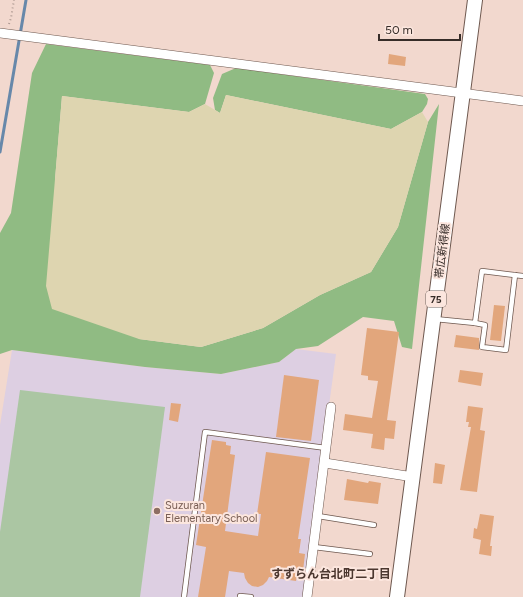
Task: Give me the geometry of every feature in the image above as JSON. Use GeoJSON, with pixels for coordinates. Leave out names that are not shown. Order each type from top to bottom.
{"type":"FeatureCollection","features":[{"type":"Feature","properties":{"kind":"main road","name":"帯広新得線"},"geometry":{"type":"LineString","coordinates":[[397,597],[475,0]]}},
{"type":"Feature","properties":{"kind":"street"},"geometry":{"type":"LineString","coordinates":[[6,33],[523,102]]}},
{"type":"Feature","properties":{"kind":"street"},"geometry":{"type":"LineString","coordinates":[[307,597],[331,407]]}},
{"type":"Feature","properties":{"kind":"street"},"geometry":{"type":"LineString","coordinates":[[325,463],[413,477]]}},
{"type":"Feature","properties":{"kind":"lane"},"geometry":{"type":"LineString","coordinates":[[475,323],[482,271],[523,276]]}},
{"type":"Feature","properties":{"kind":"lane"},"geometry":{"type":"LineString","coordinates":[[434,319],[485,325],[482,347],[506,350],[515,275]]}},
{"type":"Feature","properties":{"kind":"lane"},"geometry":{"type":"LineString","coordinates":[[184,597],[205,432],[326,448]]}},
{"type":"Feature","properties":{"kind":"lane"},"geometry":{"type":"LineString","coordinates":[[318,516],[374,525]]}},
{"type":"Feature","properties":{"kind":"lane"},"geometry":{"type":"LineString","coordinates":[[314,547],[370,554]]}},
{"type":"Feature","properties":{"kind":"lane"},"geometry":{"type":"LineString","coordinates":[[240,597],[252,597]]}},
{"type":"Feature","properties":{"kind":"path"},"geometry":{"type":"LineString","coordinates":[[6,33],[11,18],[14,0]]}},
{"type":"Feature","properties":{"kind":"shaded area","name":"Suzuran Elementary School"},"geometry":{"type":"Polygon","coordinates":[[[296,349],[336,354],[303,597],[0,597],[0,425],[12,350],[145,367],[221,374],[279,362],[296,349]]]}},
{"type":"Feature","properties":{"kind":"green space"},"geometry":{"type":"Polygon","coordinates":[[[46,44],[210,65],[214,73],[205,104],[189,112],[62,96],[55,180],[139,339],[201,347],[263,328],[320,295],[371,272],[398,227],[428,122],[439,104],[412,349],[402,347],[394,321],[363,317],[318,346],[296,349],[279,362],[221,374],[145,367],[12,350],[0,354],[0,233],[11,213],[32,73],[46,44]]]}},
{"type":"Feature","properties":{"kind":"green space"},"geometry":{"type":"Polygon","coordinates":[[[236,68],[425,94],[428,99],[422,112],[391,129],[226,95],[220,113],[215,110],[213,98],[222,74],[236,68]]]}},
{"type":"Feature","properties":{"kind":"green space"},"geometry":{"type":"Polygon","coordinates":[[[20,390],[165,407],[140,597],[0,597],[0,532],[20,390]]]}},
{"type":"Feature","properties":{"kind":"sand"},"geometry":{"type":"Polygon","coordinates":[[[226,95],[391,129],[422,112],[428,122],[398,227],[371,272],[320,295],[263,328],[201,347],[139,339],[52,309],[46,286],[62,96],[189,112],[205,104],[220,113],[226,95]]]}},
{"type":"Feature","properties":{"kind":"building"},"geometry":{"type":"Polygon","coordinates":[[[389,54],[406,57],[405,66],[388,64],[389,54]]]}},
{"type":"Feature","properties":{"kind":"building"},"geometry":{"type":"Polygon","coordinates":[[[494,305],[505,306],[501,341],[490,340],[494,305]]]}},
{"type":"Feature","properties":{"kind":"building"},"geometry":{"type":"Polygon","coordinates":[[[367,328],[399,332],[387,420],[396,421],[394,439],[385,438],[384,450],[371,448],[373,434],[343,430],[345,414],[372,418],[378,381],[368,380],[368,376],[361,375],[367,328]]]}},
{"type":"Feature","properties":{"kind":"building"},"geometry":{"type":"Polygon","coordinates":[[[456,335],[479,338],[479,350],[454,347],[456,335]]]}},
{"type":"Feature","properties":{"kind":"building"},"geometry":{"type":"Polygon","coordinates":[[[460,370],[483,373],[481,386],[458,382],[460,370]]]}},
{"type":"Feature","properties":{"kind":"building"},"geometry":{"type":"Polygon","coordinates":[[[284,375],[319,380],[311,441],[276,437],[284,375]]]}},
{"type":"Feature","properties":{"kind":"building"},"geometry":{"type":"Polygon","coordinates":[[[171,403],[181,404],[178,422],[169,420],[171,403]]]}},
{"type":"Feature","properties":{"kind":"building"},"geometry":{"type":"Polygon","coordinates":[[[468,406],[483,408],[480,430],[485,431],[477,492],[460,490],[471,427],[468,427],[469,422],[466,422],[468,406]]]}},
{"type":"Feature","properties":{"kind":"building"},"geometry":{"type":"Polygon","coordinates":[[[212,440],[226,442],[226,445],[231,446],[230,454],[235,455],[225,531],[258,536],[261,514],[257,514],[266,452],[310,458],[298,539],[301,539],[299,553],[305,554],[303,571],[298,570],[296,581],[269,577],[263,585],[258,587],[252,586],[248,583],[244,573],[229,571],[225,597],[198,597],[206,547],[196,545],[212,440]]]}},
{"type":"Feature","properties":{"kind":"building"},"geometry":{"type":"Polygon","coordinates":[[[435,463],[445,465],[442,484],[433,483],[435,463]]]}},
{"type":"Feature","properties":{"kind":"building"},"geometry":{"type":"Polygon","coordinates":[[[347,479],[368,483],[369,481],[381,483],[378,504],[344,500],[347,479]]]}},
{"type":"Feature","properties":{"kind":"building"},"geometry":{"type":"Polygon","coordinates":[[[480,514],[494,516],[490,546],[492,546],[491,556],[479,554],[481,540],[473,538],[474,528],[477,529],[480,514]]]}},
{"type":"Feature","properties":{"kind":"waterway"},"geometry":{"type":"LineString","coordinates":[[0,152],[26,0]]}},
{"type":"Feature","properties":{"kind":"place","name":"Suzuran Elementary School"},"geometry":{"type":"Point","coordinates":[157,511]}},
{"type":"Feature","properties":{"kind":"district","name":"すずらん台北町二丁目"},"geometry":{"type":"Point","coordinates":[331,574]}}]}
